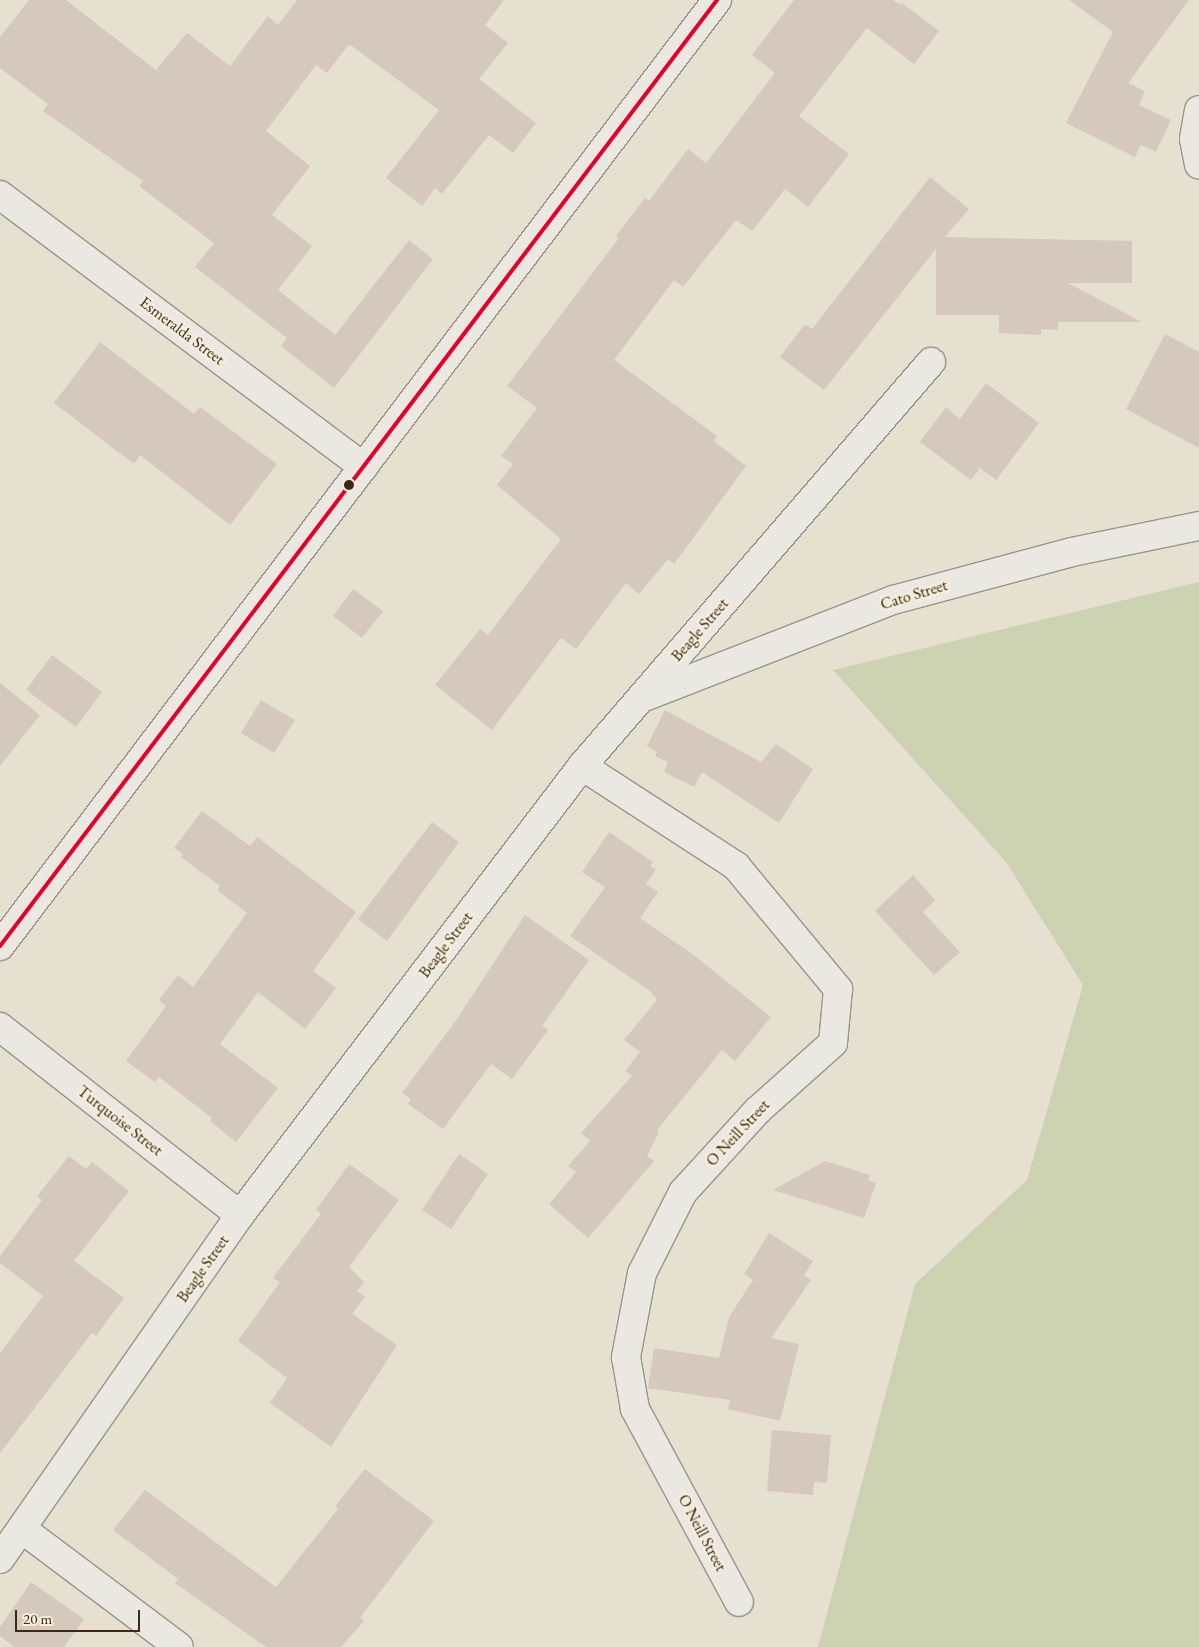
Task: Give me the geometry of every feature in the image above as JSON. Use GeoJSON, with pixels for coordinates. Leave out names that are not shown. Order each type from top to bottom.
{"type":"FeatureCollection","features":[{"type":"Feature","properties":{"kind":"street"},"geometry":{"type":"LineString","coordinates":[[0,946],[717,0]]}},
{"type":"Feature","properties":{"kind":"street"},"geometry":{"type":"LineString","coordinates":[[1199,110],[1194,139],[1199,165]]}},
{"type":"Feature","properties":{"kind":"street","name":"Esmeralda Street"},"geometry":{"type":"LineString","coordinates":[[0,195],[364,467]]}},
{"type":"Feature","properties":{"kind":"street","name":"Beagle Street"},"geometry":{"type":"LineString","coordinates":[[0,1559],[240,1215],[582,766],[931,362]]}},
{"type":"Feature","properties":{"kind":"street","name":"Cato Street"},"geometry":{"type":"LineString","coordinates":[[640,699],[893,600],[1072,552],[1199,526]]}},
{"type":"Feature","properties":{"kind":"street","name":"O Neill Street"},"geometry":{"type":"LineString","coordinates":[[582,766],[736,866],[838,989],[833,1042],[758,1110],[683,1192],[642,1273],[626,1357],[635,1409],[739,1602]]}},
{"type":"Feature","properties":{"kind":"street","name":"Turquoise Street"},"geometry":{"type":"LineString","coordinates":[[0,1028],[240,1215]]}},
{"type":"Feature","properties":{"kind":"street"},"geometry":{"type":"LineString","coordinates":[[22,1528],[180,1647]]}},
{"type":"Feature","properties":{"kind":"green space"},"geometry":{"type":"Polygon","coordinates":[[[1199,582],[1199,1647],[818,1647],[915,1284],[1027,1180],[1083,985],[1006,862],[833,670],[1199,582]]]}},
{"type":"Feature","properties":{"kind":"building"},"geometry":{"type":"Polygon","coordinates":[[[29,0],[66,0],[156,70],[187,33],[230,66],[268,16],[278,25],[297,0],[504,0],[485,25],[508,43],[479,79],[536,123],[513,153],[489,135],[442,194],[435,188],[422,206],[386,178],[439,110],[349,44],[327,73],[316,65],[266,131],[310,166],[272,215],[312,246],[278,290],[335,335],[409,240],[433,259],[334,388],[281,346],[287,338],[195,267],[214,243],[139,186],[143,181],[43,111],[48,104],[0,68],[0,37],[29,0]]]}},
{"type":"Feature","properties":{"kind":"building"},"geometry":{"type":"Polygon","coordinates":[[[794,0],[893,0],[901,5],[902,3],[939,31],[914,64],[867,28],[799,116],[849,154],[808,207],[785,189],[752,231],[736,220],[683,287],[674,280],[614,360],[717,436],[714,441],[746,466],[674,564],[668,559],[639,594],[626,583],[576,649],[561,638],[492,730],[435,685],[480,629],[488,635],[561,539],[497,485],[513,464],[501,456],[537,408],[507,386],[619,238],[616,236],[645,198],[649,201],[688,149],[706,163],[775,73],[752,55],[794,0]]]}},
{"type":"Feature","properties":{"kind":"building"},"geometry":{"type":"Polygon","coordinates":[[[1069,0],[1189,0],[1128,83],[1145,91],[1139,105],[1171,120],[1156,152],[1141,145],[1135,157],[1066,123],[1113,32],[1069,0]]]}},
{"type":"Feature","properties":{"kind":"building"},"geometry":{"type":"Polygon","coordinates":[[[930,177],[969,209],[945,237],[1132,241],[1132,283],[1068,283],[1142,322],[1058,322],[1058,330],[1041,329],[1041,335],[999,333],[999,315],[936,315],[936,249],[824,390],[780,357],[805,324],[812,329],[930,177]]]}},
{"type":"Feature","properties":{"kind":"building"},"geometry":{"type":"Polygon","coordinates":[[[1165,334],[1199,352],[1199,448],[1126,409],[1165,334]]]}},
{"type":"Feature","properties":{"kind":"building"},"geometry":{"type":"Polygon","coordinates":[[[100,342],[194,414],[200,407],[277,464],[230,525],[140,455],[134,464],[54,403],[100,342]]]}},
{"type":"Feature","properties":{"kind":"building"},"geometry":{"type":"Polygon","coordinates":[[[986,383],[1039,423],[996,480],[980,468],[971,480],[920,442],[946,407],[960,419],[986,383]]]}},
{"type":"Feature","properties":{"kind":"building"},"geometry":{"type":"Polygon","coordinates":[[[353,589],[383,611],[362,638],[333,616],[353,589]]]}},
{"type":"Feature","properties":{"kind":"building"},"geometry":{"type":"Polygon","coordinates":[[[52,655],[102,692],[76,727],[26,690],[52,655]]]}},
{"type":"Feature","properties":{"kind":"building"},"geometry":{"type":"Polygon","coordinates":[[[0,683],[40,715],[0,766],[0,683]]]}},
{"type":"Feature","properties":{"kind":"building"},"geometry":{"type":"Polygon","coordinates":[[[261,700],[295,720],[274,753],[241,733],[261,700]]]}},
{"type":"Feature","properties":{"kind":"building"},"geometry":{"type":"Polygon","coordinates":[[[665,710],[761,762],[776,744],[813,769],[779,823],[702,772],[694,787],[664,772],[668,762],[655,756],[657,752],[647,746],[665,710]]]}},
{"type":"Feature","properties":{"kind":"building"},"geometry":{"type":"Polygon","coordinates":[[[202,811],[250,846],[257,837],[356,912],[313,971],[336,988],[305,1029],[258,992],[220,1044],[278,1088],[236,1142],[210,1121],[212,1118],[159,1077],[155,1082],[126,1061],[166,1006],[159,1000],[178,975],[193,987],[247,913],[217,890],[220,886],[181,857],[183,854],[174,848],[202,811]]]}},
{"type":"Feature","properties":{"kind":"building"},"geometry":{"type":"Polygon","coordinates":[[[432,822],[459,842],[387,941],[358,919],[432,822]]]}},
{"type":"Feature","properties":{"kind":"building"},"geometry":{"type":"Polygon","coordinates":[[[609,832],[653,862],[650,866],[656,869],[646,884],[658,892],[640,918],[695,956],[771,1017],[735,1061],[722,1050],[657,1130],[659,1132],[647,1156],[654,1161],[588,1238],[549,1204],[576,1172],[568,1166],[590,1141],[581,1133],[632,1076],[625,1071],[640,1052],[624,1040],[657,1000],[650,991],[570,936],[605,887],[582,872],[609,832]]]}},
{"type":"Feature","properties":{"kind":"building"},"geometry":{"type":"Polygon","coordinates":[[[913,875],[935,900],[923,912],[960,952],[934,975],[875,911],[913,875]]]}},
{"type":"Feature","properties":{"kind":"building"},"geometry":{"type":"Polygon","coordinates":[[[525,915],[589,960],[542,1026],[548,1030],[512,1079],[491,1064],[443,1129],[408,1104],[411,1099],[402,1093],[455,1022],[525,915]]]}},
{"type":"Feature","properties":{"kind":"building"},"geometry":{"type":"Polygon","coordinates":[[[459,1154],[488,1174],[451,1229],[422,1210],[459,1154]]]}},
{"type":"Feature","properties":{"kind":"building"},"geometry":{"type":"Polygon","coordinates":[[[69,1156],[86,1169],[92,1162],[129,1191],[74,1261],[124,1298],[96,1336],[92,1333],[0,1453],[0,1353],[43,1296],[0,1263],[0,1256],[42,1200],[37,1196],[69,1156]]]}},
{"type":"Feature","properties":{"kind":"building"},"geometry":{"type":"Polygon","coordinates":[[[825,1161],[870,1175],[868,1180],[876,1183],[864,1218],[773,1190],[825,1161]]]}},
{"type":"Feature","properties":{"kind":"building"},"geometry":{"type":"Polygon","coordinates":[[[349,1164],[399,1200],[349,1267],[364,1282],[357,1291],[365,1297],[352,1314],[397,1345],[331,1447],[270,1403],[287,1378],[238,1341],[280,1282],[273,1278],[321,1214],[316,1210],[349,1164]]]}},
{"type":"Feature","properties":{"kind":"building"},"geometry":{"type":"Polygon","coordinates":[[[769,1233],[813,1261],[804,1275],[811,1280],[771,1338],[799,1344],[780,1421],[728,1409],[730,1400],[648,1388],[654,1348],[719,1358],[729,1317],[753,1280],[744,1274],[769,1233]]]}},
{"type":"Feature","properties":{"kind":"building"},"geometry":{"type":"Polygon","coordinates":[[[772,1430],[831,1435],[827,1483],[814,1482],[813,1495],[767,1491],[772,1430]]]}},
{"type":"Feature","properties":{"kind":"building"},"geometry":{"type":"Polygon","coordinates":[[[365,1469],[434,1521],[360,1618],[364,1621],[341,1647],[266,1647],[175,1583],[178,1579],[113,1530],[145,1490],[276,1587],[338,1509],[335,1506],[365,1469]]]}},
{"type":"Feature","properties":{"kind":"building"},"geometry":{"type":"Polygon","coordinates":[[[31,1582],[84,1619],[64,1647],[15,1647],[0,1636],[0,1627],[31,1582]]]}},
{"type":"Feature","properties":{"kind":"transit line"},"geometry":{"type":"LineString","coordinates":[[0,946],[717,0]]}}]}
